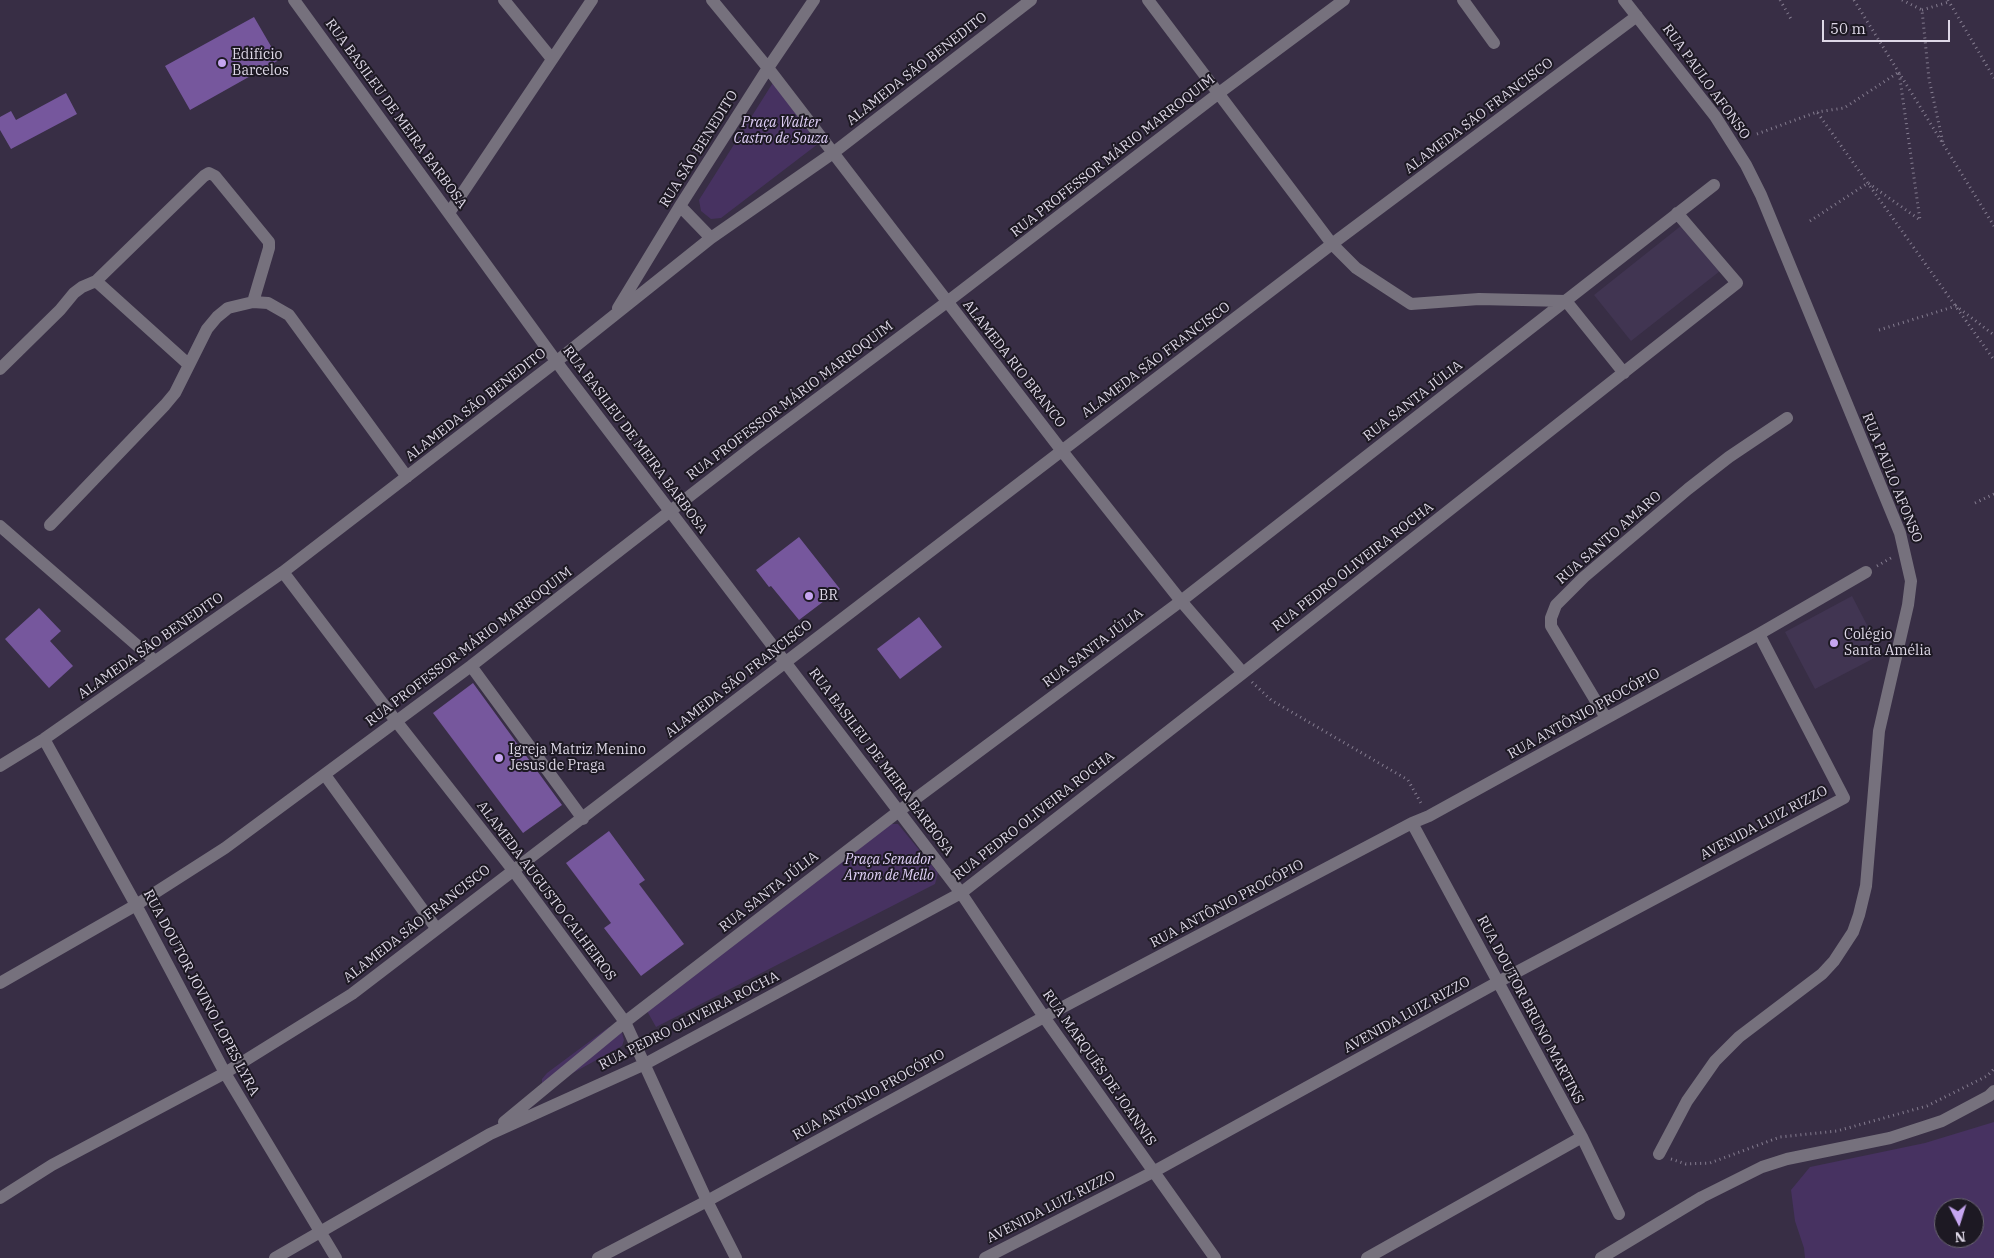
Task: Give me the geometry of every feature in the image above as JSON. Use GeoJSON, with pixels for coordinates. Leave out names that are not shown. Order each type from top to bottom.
{"type":"FeatureCollection","features":[{"type":"Feature","properties":{"kind":"street","name":"RUA BASILEU DE MEIRA BARBOSA"},"geometry":{"type":"LineString","coordinates":[[294,0],[557,361],[669,511],[961,893]]}},
{"type":"Feature","properties":{"kind":"street"},"geometry":{"type":"LineString","coordinates":[[504,0],[552,59]]}},
{"type":"Feature","properties":{"kind":"street"},"geometry":{"type":"LineString","coordinates":[[449,212],[592,0]]}},
{"type":"Feature","properties":{"kind":"street","name":"ALAMEDA RIO BRANCO"},"geometry":{"type":"LineString","coordinates":[[712,0],[768,68],[1062,451],[1181,601],[1243,673]]}},
{"type":"Feature","properties":{"kind":"street","name":"RUA SÃO BENEDITO"},"geometry":{"type":"LineString","coordinates":[[613,316],[680,206],[814,0]]}},
{"type":"Feature","properties":{"kind":"street","name":"ALAMEDA SÃO BENEDITO"},"geometry":{"type":"LineString","coordinates":[[0,766],[44,739],[283,572],[557,361],[711,238],[833,153],[1031,0]]}},
{"type":"Feature","properties":{"kind":"street"},"geometry":{"type":"LineString","coordinates":[[1148,0],[1332,244],[1356,268],[1411,304],[1479,299],[1566,301],[1624,373]]}},
{"type":"Feature","properties":{"kind":"street","name":"RUA PROFESSOR MÁRIO MARROQUIM"},"geometry":{"type":"LineString","coordinates":[[0,983],[136,905],[225,848],[325,775],[471,666],[669,511],[947,302],[1218,93],[1344,0]]}},
{"type":"Feature","properties":{"kind":"street"},"geometry":{"type":"LineString","coordinates":[[1463,0],[1494,43]]}},
{"type":"Feature","properties":{"kind":"street","name":"RUA PAULO AFONSO"},"geometry":{"type":"LineString","coordinates":[[1624,0],[1715,116],[1746,165],[1761,195],[1900,533],[1911,581],[1908,605],[1879,731],[1866,886],[1853,932],[1834,961],[1822,974],[1739,1037],[1715,1061],[1687,1101],[1659,1154]]}},
{"type":"Feature","properties":{"kind":"street","name":"ALAMEDA SÃO FRANCISCO"},"geometry":{"type":"LineString","coordinates":[[0,1198],[52,1165],[225,1073],[352,994],[1332,244],[1638,16]]}},
{"type":"Feature","properties":{"kind":"street"},"geometry":{"type":"LineString","coordinates":[[0,369],[60,310],[74,293],[96,281],[209,173],[215,176],[267,236],[269,248],[253,302]]}},
{"type":"Feature","properties":{"kind":"street","name":"RUA SANTA JÚLIA"},"geometry":{"type":"LineString","coordinates":[[490,1134],[625,1022],[899,810],[1181,601],[1714,185]]}},
{"type":"Feature","properties":{"kind":"street"},"geometry":{"type":"LineString","coordinates":[[680,206],[711,238]]}},
{"type":"Feature","properties":{"kind":"street","name":"RUA PEDRO OLIVEIRA ROCHA"},"geometry":{"type":"LineString","coordinates":[[275,1258],[490,1134],[645,1064],[961,893],[1737,283],[1677,213]]}},
{"type":"Feature","properties":{"kind":"street"},"geometry":{"type":"LineString","coordinates":[[96,281],[188,364]]}},
{"type":"Feature","properties":{"kind":"street"},"geometry":{"type":"LineString","coordinates":[[50,525],[166,406],[208,329],[217,317],[228,308],[253,302],[268,303],[290,315],[407,477]]}},
{"type":"Feature","properties":{"kind":"street","name":"RUA SANTO AMARO"},"geometry":{"type":"LineString","coordinates":[[1606,718],[1551,626],[1551,618],[1556,605],[1584,577],[1688,489],[1729,457],[1787,418]]}},
{"type":"Feature","properties":{"kind":"street"},"geometry":{"type":"LineString","coordinates":[[0,526],[156,661]]}},
{"type":"Feature","properties":{"kind":"street","name":"ALAMEDA AUGUSTO CALHEIROS"},"geometry":{"type":"LineString","coordinates":[[283,572],[396,721],[513,870],[625,1022],[707,1201],[736,1258]]}},
{"type":"Feature","properties":{"kind":"street","name":"RUA ANTÔNIO PROCÓPIO"},"geometry":{"type":"LineString","coordinates":[[598,1258],[707,1201],[1044,1017],[1412,823],[1429,816],[1759,634],[1866,572]]}},
{"type":"Feature","properties":{"kind":"street","name":"AVENIDA LUIZ RIZZO"},"geometry":{"type":"LineString","coordinates":[[985,1258],[1153,1172],[1498,982],[1844,798],[1759,634]]}},
{"type":"Feature","properties":{"kind":"street"},"geometry":{"type":"LineString","coordinates":[[471,666],[583,819]]}},
{"type":"Feature","properties":{"kind":"street","name":"RUA DOUTOR JOVINO LOPES LYRA"},"geometry":{"type":"LineString","coordinates":[[44,739],[136,905],[225,1073],[336,1258]]}},
{"type":"Feature","properties":{"kind":"street"},"geometry":{"type":"LineString","coordinates":[[325,775],[436,928]]}},
{"type":"Feature","properties":{"kind":"street","name":"RUA DOUTOR BRUNO MARTINS"},"geometry":{"type":"LineString","coordinates":[[1412,823],[1582,1137],[1619,1214]]}},
{"type":"Feature","properties":{"kind":"street","name":"RUA MARQUÊS DE JOANNIS"},"geometry":{"type":"LineString","coordinates":[[961,893],[1044,1017],[1215,1258]]}},
{"type":"Feature","properties":{"kind":"street"},"geometry":{"type":"LineString","coordinates":[[1601,1258],[1702,1197],[1762,1167],[1787,1159],[1890,1138],[1942,1121],[1994,1091]]}},
{"type":"Feature","properties":{"kind":"street"},"geometry":{"type":"LineString","coordinates":[[1367,1258],[1582,1137]]}},
{"type":"Feature","properties":{"kind":"path"},"geometry":{"type":"LineString","coordinates":[[1780,0],[1791,19]]}},
{"type":"Feature","properties":{"kind":"path"},"geometry":{"type":"LineString","coordinates":[[1854,0],[1994,226]]}},
{"type":"Feature","properties":{"kind":"path"},"geometry":{"type":"LineString","coordinates":[[1856,4],[1861,0]]}},
{"type":"Feature","properties":{"kind":"path"},"geometry":{"type":"LineString","coordinates":[[1902,0],[1922,10],[1949,1],[1994,78]]}},
{"type":"Feature","properties":{"kind":"path"},"geometry":{"type":"LineString","coordinates":[[1922,10],[1929,79],[1943,146]]}},
{"type":"Feature","properties":{"kind":"path"},"geometry":{"type":"LineString","coordinates":[[1757,134],[1817,112],[1844,108],[1899,72]]}},
{"type":"Feature","properties":{"kind":"path"},"geometry":{"type":"LineString","coordinates":[[1868,183],[1920,220],[1899,72]]}},
{"type":"Feature","properties":{"kind":"path"},"geometry":{"type":"LineString","coordinates":[[1817,112],[1994,360]]}},
{"type":"Feature","properties":{"kind":"path"},"geometry":{"type":"LineString","coordinates":[[1810,221],[1868,183]]}},
{"type":"Feature","properties":{"kind":"path"},"geometry":{"type":"LineString","coordinates":[[1879,330],[1956,306]]}},
{"type":"Feature","properties":{"kind":"path"},"geometry":{"type":"LineString","coordinates":[[1956,306],[1994,335]]}},
{"type":"Feature","properties":{"kind":"path"},"geometry":{"type":"LineString","coordinates":[[1976,503],[1994,494]]}},
{"type":"Feature","properties":{"kind":"path"},"geometry":{"type":"LineString","coordinates":[[1866,572],[1905,551]]}},
{"type":"Feature","properties":{"kind":"path"},"geometry":{"type":"LineString","coordinates":[[1243,673],[1270,700],[1408,780],[1429,816]]}},
{"type":"Feature","properties":{"kind":"path"},"geometry":{"type":"LineString","coordinates":[[1659,1154],[1686,1164],[1710,1163],[1780,1138],[1837,1131],[1927,1106],[1987,1076],[1994,1069]]}},
{"type":"Feature","properties":{"kind":"shaded area"},"geometry":{"type":"Polygon","coordinates":[[[1682,225],[1720,271],[1631,341],[1594,295],[1682,225]]]}},
{"type":"Feature","properties":{"kind":"shaded area","name":"Colégio Santa Amélia"},"geometry":{"type":"Polygon","coordinates":[[[1852,596],[1882,654],[1815,689],[1785,632],[1852,596]]]}},
{"type":"Feature","properties":{"kind":"green space","name":"Praça Walter Castro de Souza"},"geometry":{"type":"Polygon","coordinates":[[[774,81],[827,137],[721,218],[711,219],[701,211],[699,200],[774,81]]]}},
{"type":"Feature","properties":{"kind":"green space","name":"Praça Senador Arnon de Mello"},"geometry":{"type":"Polygon","coordinates":[[[887,824],[898,824],[938,873],[935,884],[656,1027],[642,1002],[887,824]]]}},
{"type":"Feature","properties":{"kind":"green space"},"geometry":{"type":"Polygon","coordinates":[[[609,1027],[616,1028],[622,1033],[624,1040],[622,1046],[549,1086],[542,1083],[542,1079],[547,1073],[609,1027]]]}},
{"type":"Feature","properties":{"kind":"green space"},"geometry":{"type":"Polygon","coordinates":[[[1994,1122],[1994,1258],[1805,1258],[1804,1248],[1795,1221],[1791,1190],[1810,1167],[1925,1143],[1994,1122]]]}},
{"type":"Feature","properties":{"kind":"building","name":"Edifício Barcelos"},"geometry":{"type":"Polygon","coordinates":[[[254,17],[279,60],[190,110],[165,66],[254,17]]]}},
{"type":"Feature","properties":{"kind":"building"},"geometry":{"type":"Polygon","coordinates":[[[66,93],[77,114],[11,149],[0,130],[0,117],[11,111],[16,120],[66,93]]]}},
{"type":"Feature","properties":{"kind":"building"},"geometry":{"type":"Polygon","coordinates":[[[799,537],[840,589],[799,620],[756,570],[799,537]]]}},
{"type":"Feature","properties":{"kind":"building"},"geometry":{"type":"Polygon","coordinates":[[[39,608],[61,631],[50,641],[73,666],[49,688],[5,639],[39,608]]]}},
{"type":"Feature","properties":{"kind":"building"},"geometry":{"type":"Polygon","coordinates":[[[919,617],[942,647],[900,679],[877,649],[919,617]]]}},
{"type":"Feature","properties":{"kind":"building","name":"Igreja Matriz Menino Jesus de Praga"},"geometry":{"type":"Polygon","coordinates":[[[473,683],[562,805],[523,833],[433,713],[473,683]]]}},
{"type":"Feature","properties":{"kind":"building"},"geometry":{"type":"Polygon","coordinates":[[[609,831],[645,880],[639,884],[684,944],[641,976],[604,928],[611,923],[566,863],[609,831]]]}},
{"type":"Feature","properties":{"kind":"place","name":"Edifício Barcelos"},"geometry":{"type":"Point","coordinates":[222,63]}},
{"type":"Feature","properties":{"kind":"place","name":"BR"},"geometry":{"type":"Point","coordinates":[809,596]}},
{"type":"Feature","properties":{"kind":"place","name":"Colégio Santa Amélia"},"geometry":{"type":"Point","coordinates":[1834,643]}},
{"type":"Feature","properties":{"kind":"place","name":"Igreja Matriz Menino Jesus de Praga"},"geometry":{"type":"Point","coordinates":[499,758]}}]}
